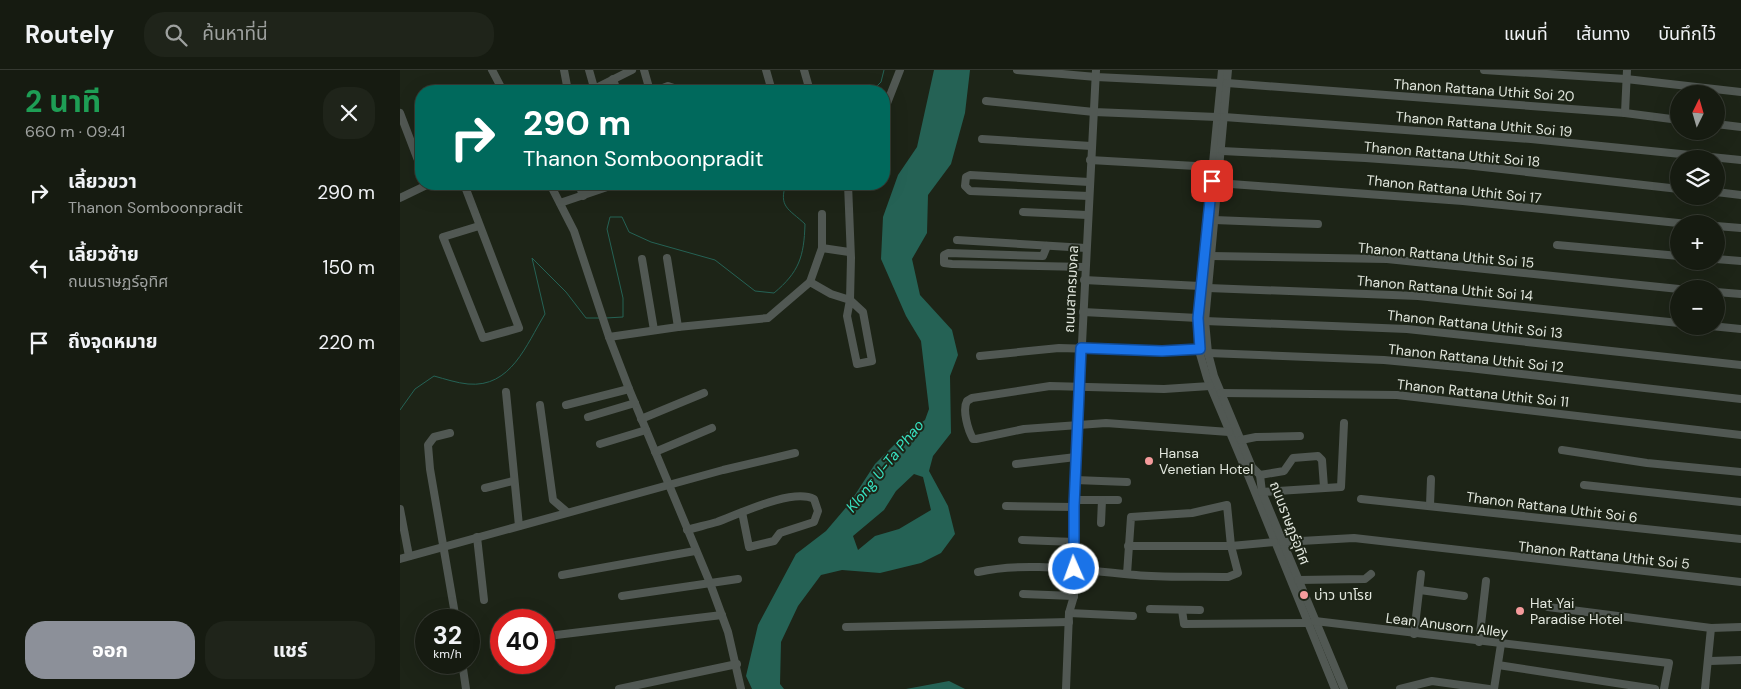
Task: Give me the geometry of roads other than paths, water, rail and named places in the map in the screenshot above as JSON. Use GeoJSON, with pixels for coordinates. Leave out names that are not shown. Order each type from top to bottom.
{"type":"FeatureCollection","features":[{"type":"Feature","properties":{"kind":"street"},"geometry":{"type":"LineString","coordinates":[[492,70],[500,85]]}},
{"type":"Feature","properties":{"kind":"street"},"geometry":{"type":"LineString","coordinates":[[564,70],[567,85]]}},
{"type":"Feature","properties":{"kind":"street"},"geometry":{"type":"LineString","coordinates":[[589,70],[592,85]]}},
{"type":"Feature","properties":{"kind":"street"},"geometry":{"type":"LineString","coordinates":[[602,85],[632,70]]}},
{"type":"Feature","properties":{"kind":"street"},"geometry":{"type":"LineString","coordinates":[[644,70],[648,85]]}},
{"type":"Feature","properties":{"kind":"street"},"geometry":{"type":"LineString","coordinates":[[766,70],[770,85]]}},
{"type":"Feature","properties":{"kind":"street"},"geometry":{"type":"LineString","coordinates":[[804,70],[808,85]]}},
{"type":"Feature","properties":{"kind":"street"},"geometry":{"type":"LineString","coordinates":[[890,96],[900,70]]}},
{"type":"Feature","properties":{"kind":"street","name":"Thanon Rattana Uthit Soi 20"},"geometry":{"type":"LineString","coordinates":[[1017,70],[1224,83],[1625,113],[1670,119]]}},
{"type":"Feature","properties":{"kind":"street","name":"ถนนราษฏร์อุทิศ"},"geometry":{"type":"LineString","coordinates":[[1222,70],[1224,83]]}},
{"type":"Feature","properties":{"kind":"street","name":"ถนนราษฏร์อุทิศ"},"geometry":{"type":"LineString","coordinates":[[1228,70],[1224,83],[1213,167],[1212,205],[1200,349],[1210,386],[1228,432],[1248,468],[1279,542],[1335,689]]}},
{"type":"Feature","properties":{"kind":"street"},"geometry":{"type":"LineString","coordinates":[[1484,70],[1626,79],[1741,92]]}},
{"type":"Feature","properties":{"kind":"street"},"geometry":{"type":"LineString","coordinates":[[1625,113],[1627,70]]}},
{"type":"Feature","properties":{"kind":"street","name":"ถนนสาครมงคล"},"geometry":{"type":"LineString","coordinates":[[1066,689],[1069,613],[1074,596],[1074,503],[1090,146],[1096,74]]}},
{"type":"Feature","properties":{"kind":"street"},"geometry":{"type":"LineString","coordinates":[[613,79],[615,85]]}},
{"type":"Feature","properties":{"kind":"street","name":"Thanon Rattana Uthit Soi 19"},"geometry":{"type":"LineString","coordinates":[[986,101],[1094,112],[1221,117],[1484,135],[1741,160]]}},
{"type":"Feature","properties":{"kind":"street"},"geometry":{"type":"LineString","coordinates":[[400,113],[415,152]]}},
{"type":"Feature","properties":{"kind":"street","name":"ถนนราษฏร์อุทิศ"},"geometry":{"type":"LineString","coordinates":[[1204,287],[1211,256],[1214,220],[1212,205],[1222,151],[1221,117]]}},
{"type":"Feature","properties":{"kind":"street"},"geometry":{"type":"LineString","coordinates":[[1725,125],[1741,127]]}},
{"type":"Feature","properties":{"kind":"street"},"geometry":{"type":"LineString","coordinates":[[982,139],[1090,146]]}},
{"type":"Feature","properties":{"kind":"street","name":"Thanon Rattana Uthit Soi 18"},"geometry":{"type":"LineString","coordinates":[[1222,151],[1465,165],[1670,188]]}},
{"type":"Feature","properties":{"kind":"street"},"geometry":{"type":"LineString","coordinates":[[1090,160],[1213,167]]}},
{"type":"Feature","properties":{"kind":"street"},"geometry":{"type":"LineString","coordinates":[[1089,182],[970,175],[966,177],[965,186],[966,190],[970,192],[1089,196]]}},
{"type":"Feature","properties":{"kind":"street","name":"Thanon Rattana Uthit Soi 17"},"geometry":{"type":"LineString","coordinates":[[1217,182],[1444,199],[1670,222]]}},
{"type":"Feature","properties":{"kind":"street"},"geometry":{"type":"LineString","coordinates":[[401,195],[415,189]]}},
{"type":"Feature","properties":{"kind":"street"},"geometry":{"type":"LineString","coordinates":[[466,190],[518,328],[483,338],[443,237],[479,226]]}},
{"type":"Feature","properties":{"kind":"street"},"geometry":{"type":"LineString","coordinates":[[553,190],[574,231],[609,337],[634,403],[667,486],[710,583],[722,615],[741,689]]}},
{"type":"Feature","properties":{"kind":"street"},"geometry":{"type":"LineString","coordinates":[[581,190],[583,196]]}},
{"type":"Feature","properties":{"kind":"street"},"geometry":{"type":"LineString","coordinates":[[560,203],[600,190]]}},
{"type":"Feature","properties":{"kind":"street"},"geometry":{"type":"LineString","coordinates":[[810,282],[831,294],[850,300],[865,315],[872,360],[857,364],[847,316],[850,300],[848,190]]}},
{"type":"Feature","properties":{"kind":"street"},"geometry":{"type":"LineString","coordinates":[[1725,193],[1741,195]]}},
{"type":"Feature","properties":{"kind":"street"},"geometry":{"type":"LineString","coordinates":[[1023,212],[1087,215]]}},
{"type":"Feature","properties":{"kind":"street"},"geometry":{"type":"LineString","coordinates":[[609,337],[678,327],[768,318],[810,282],[822,248],[822,214]]}},
{"type":"Feature","properties":{"kind":"street"},"geometry":{"type":"LineString","coordinates":[[1214,220],[1318,224]]}},
{"type":"Feature","properties":{"kind":"street"},"geometry":{"type":"LineString","coordinates":[[1725,227],[1741,228]]}},
{"type":"Feature","properties":{"kind":"street"},"geometry":{"type":"LineString","coordinates":[[957,240],[1086,248]]}},
{"type":"Feature","properties":{"kind":"street"},"geometry":{"type":"LineString","coordinates":[[1557,245],[1670,255]]}},
{"type":"Feature","properties":{"kind":"street"},"geometry":{"type":"LineString","coordinates":[[1047,246],[1043,256],[948,253],[944,255],[943,260],[944,263],[952,264],[1085,267]]}},
{"type":"Feature","properties":{"kind":"street"},"geometry":{"type":"LineString","coordinates":[[822,248],[849,252]]}},
{"type":"Feature","properties":{"kind":"street","name":"Thanon Rattana Uthit Soi 15"},"geometry":{"type":"LineString","coordinates":[[1211,256],[1386,259],[1670,288]]}},
{"type":"Feature","properties":{"kind":"street"},"geometry":{"type":"LineString","coordinates":[[667,258],[678,327]]}},
{"type":"Feature","properties":{"kind":"street"},"geometry":{"type":"LineString","coordinates":[[642,259],[654,330]]}},
{"type":"Feature","properties":{"kind":"street"},"geometry":{"type":"LineString","coordinates":[[1725,260],[1741,261]]}},
{"type":"Feature","properties":{"kind":"street","name":"Thanon Rattana Uthit Soi 14"},"geometry":{"type":"LineString","coordinates":[[1084,280],[1418,296],[1670,322]]}},
{"type":"Feature","properties":{"kind":"street"},"geometry":{"type":"LineString","coordinates":[[1725,293],[1741,294]]}},
{"type":"Feature","properties":{"kind":"street","name":"Thanon Rattana Uthit Soi 13"},"geometry":{"type":"LineString","coordinates":[[1083,312],[1407,328],[1741,365]]}},
{"type":"Feature","properties":{"kind":"street","name":"ถนนราษฏร์อุทิศ"},"geometry":{"type":"LineString","coordinates":[[1201,319],[1208,353],[1221,393],[1241,440],[1248,468],[1260,475],[1262,492],[1279,542],[1298,580],[1311,622],[1344,689]]}},
{"type":"Feature","properties":{"kind":"street"},"geometry":{"type":"LineString","coordinates":[[1725,327],[1741,329]]}},
{"type":"Feature","properties":{"kind":"street"},"geometry":{"type":"LineString","coordinates":[[980,356],[1081,348],[1162,351],[1200,349]]}},
{"type":"Feature","properties":{"kind":"street","name":"Thanon Rattana Uthit Soi 12"},"geometry":{"type":"LineString","coordinates":[[1208,353],[1431,364],[1741,399]]}},
{"type":"Feature","properties":{"kind":"street"},"geometry":{"type":"LineString","coordinates":[[1210,386],[1164,388],[1080,385],[1050,386],[972,398],[967,400],[965,405],[969,431],[973,439],[1024,429],[1053,426],[1078,427],[1106,423],[1228,432]]}},
{"type":"Feature","properties":{"kind":"street"},"geometry":{"type":"LineString","coordinates":[[566,405],[629,389]]}},
{"type":"Feature","properties":{"kind":"street"},"geometry":{"type":"LineString","coordinates":[[506,392],[513,481],[519,526]]}},
{"type":"Feature","properties":{"kind":"street"},"geometry":{"type":"LineString","coordinates":[[641,419],[704,393]]}},
{"type":"Feature","properties":{"kind":"street","name":"Thanon Rattana Uthit Soi 11"},"geometry":{"type":"LineString","coordinates":[[1221,393],[1397,395],[1741,435]]}},
{"type":"Feature","properties":{"kind":"street"},"geometry":{"type":"LineString","coordinates":[[588,417],[634,403]]}},
{"type":"Feature","properties":{"kind":"street"},"geometry":{"type":"LineString","coordinates":[[540,405],[553,500],[567,512]]}},
{"type":"Feature","properties":{"kind":"street"},"geometry":{"type":"LineString","coordinates":[[1262,492],[1341,486],[1344,423]]}},
{"type":"Feature","properties":{"kind":"street"},"geometry":{"type":"LineString","coordinates":[[655,452],[712,428]]}},
{"type":"Feature","properties":{"kind":"street"},"geometry":{"type":"LineString","coordinates":[[600,444],[646,430]]}},
{"type":"Feature","properties":{"kind":"street"},"geometry":{"type":"LineString","coordinates":[[450,433],[434,437],[428,445],[430,470],[454,609]]}},
{"type":"Feature","properties":{"kind":"street"},"geometry":{"type":"LineString","coordinates":[[1241,440],[1256,437],[1300,436]]}},
{"type":"Feature","properties":{"kind":"street"},"geometry":{"type":"LineString","coordinates":[[1562,450],[1647,463],[1741,472]]}},
{"type":"Feature","properties":{"kind":"street"},"geometry":{"type":"LineString","coordinates":[[400,559],[567,512],[795,453]]}},
{"type":"Feature","properties":{"kind":"street"},"geometry":{"type":"LineString","coordinates":[[1260,475],[1284,470],[1293,458],[1318,456],[1322,460],[1324,487]]}},
{"type":"Feature","properties":{"kind":"street"},"geometry":{"type":"LineString","coordinates":[[1016,464],[1076,457]]}},
{"type":"Feature","properties":{"kind":"street"},"geometry":{"type":"LineString","coordinates":[[1430,505],[1431,479]]}},
{"type":"Feature","properties":{"kind":"street"},"geometry":{"type":"LineString","coordinates":[[1075,480],[1127,482]]}},
{"type":"Feature","properties":{"kind":"street"},"geometry":{"type":"LineString","coordinates":[[485,488],[513,481]]}},
{"type":"Feature","properties":{"kind":"street"},"geometry":{"type":"LineString","coordinates":[[1584,486],[1741,502]]}},
{"type":"Feature","properties":{"kind":"street"},"geometry":{"type":"LineString","coordinates":[[687,530],[715,523],[742,512],[799,496],[814,499],[818,511],[814,522],[780,533],[774,541],[749,547],[742,512]]}},
{"type":"Feature","properties":{"kind":"street","name":"Thanon Rattana Uthit Soi 6"},"geometry":{"type":"LineString","coordinates":[[1360,499],[1741,539]]}},
{"type":"Feature","properties":{"kind":"street"},"geometry":{"type":"LineString","coordinates":[[1101,523],[1102,500]]}},
{"type":"Feature","properties":{"kind":"street"},"geometry":{"type":"LineString","coordinates":[[1006,506],[1118,500]]}},
{"type":"Feature","properties":{"kind":"street"},"geometry":{"type":"LineString","coordinates":[[978,572],[997,568],[1074,569],[1127,574],[1162,576],[1228,576],[1238,573],[1231,546],[1227,505],[1192,514],[1131,517],[1127,574]]}},
{"type":"Feature","properties":{"kind":"street"},"geometry":{"type":"LineString","coordinates":[[400,509],[409,556]]}},
{"type":"Feature","properties":{"kind":"street"},"geometry":{"type":"LineString","coordinates":[[477,537],[484,600]]}},
{"type":"Feature","properties":{"kind":"street","name":"Thanon Rattana Uthit Soi 5"},"geometry":{"type":"LineString","coordinates":[[1128,546],[1231,546],[1354,538],[1741,582]]}},
{"type":"Feature","properties":{"kind":"street"},"geometry":{"type":"LineString","coordinates":[[1022,540],[1074,542]]}},
{"type":"Feature","properties":{"kind":"street"},"geometry":{"type":"LineString","coordinates":[[562,574],[695,551]]}},
{"type":"Feature","properties":{"kind":"street"},"geometry":{"type":"LineString","coordinates":[[1298,580],[1366,579],[1371,574]]}},
{"type":"Feature","properties":{"kind":"street"},"geometry":{"type":"LineString","coordinates":[[1414,634],[1421,574]]}},
{"type":"Feature","properties":{"kind":"street"},"geometry":{"type":"LineString","coordinates":[[622,596],[738,579]]}},
{"type":"Feature","properties":{"kind":"street"},"geometry":{"type":"LineString","coordinates":[[1479,642],[1486,581]]}},
{"type":"Feature","properties":{"kind":"street"},"geometry":{"type":"LineString","coordinates":[[1420,590],[1464,596]]}},
{"type":"Feature","properties":{"kind":"street"},"geometry":{"type":"LineString","coordinates":[[1023,594],[1074,596]]}},
{"type":"Feature","properties":{"kind":"street"},"geometry":{"type":"LineString","coordinates":[[1548,607],[1711,628],[1741,627]]}},
{"type":"Feature","properties":{"kind":"street"},"geometry":{"type":"LineString","coordinates":[[1150,609],[1200,610]]}},
{"type":"Feature","properties":{"kind":"street","name":"Lean Anusorn Alley"},"geometry":{"type":"LineString","coordinates":[[1182,610],[1184,624],[1311,622],[1669,663],[1664,689]]}},
{"type":"Feature","properties":{"kind":"street"},"geometry":{"type":"LineString","coordinates":[[1069,613],[1133,616]]}},
{"type":"Feature","properties":{"kind":"street"},"geometry":{"type":"LineString","coordinates":[[556,635],[722,615]]}},
{"type":"Feature","properties":{"kind":"street"},"geometry":{"type":"LineString","coordinates":[[846,627],[1069,622]]}},
{"type":"Feature","properties":{"kind":"street"},"geometry":{"type":"LineString","coordinates":[[1705,689],[1710,661],[1711,628]]}},
{"type":"Feature","properties":{"kind":"street"},"geometry":{"type":"LineString","coordinates":[[1494,689],[1501,644]]}},
{"type":"Feature","properties":{"kind":"street"},"geometry":{"type":"LineString","coordinates":[[1710,661],[1741,660]]}},
{"type":"Feature","properties":{"kind":"street"},"geometry":{"type":"LineString","coordinates":[[619,689],[736,664]]}},
{"type":"Feature","properties":{"kind":"street"},"geometry":{"type":"LineString","coordinates":[[1498,665],[1655,689]]}},
{"type":"Feature","properties":{"kind":"street"},"geometry":{"type":"LineString","coordinates":[[464,674],[466,689]]}},
{"type":"Feature","properties":{"kind":"street"},"geometry":{"type":"LineString","coordinates":[[1601,689],[1602,680]]}},
{"type":"Feature","properties":{"kind":"street"},"geometry":{"type":"LineString","coordinates":[[1400,689],[1426,686],[1432,681],[1489,689]]}},
{"type":"Feature","properties":{"kind":"water","name":"Klong U-Ta Phao"},"geometry":{"type":"Polygon","coordinates":[[[934,70],[970,70],[965,113],[951,164],[928,195],[927,233],[912,259],[920,295],[952,330],[958,355],[950,376],[951,433],[933,456],[929,471],[948,506],[955,534],[941,553],[921,563],[880,573],[842,570],[821,575],[798,606],[781,642],[780,684],[784,689],[752,689],[746,676],[758,625],[796,554],[826,531],[849,504],[875,464],[907,432],[925,420],[929,409],[921,341],[906,316],[881,259],[883,217],[898,175],[917,147],[934,70]],[[914,474],[896,491],[884,510],[853,536],[858,550],[875,536],[899,529],[931,510],[923,477],[914,474]]]}},
{"type":"Feature","properties":{"kind":"water"},"geometry":{"type":"Polygon","coordinates":[[[949,681],[965,689],[906,689],[949,681]]]}},
{"type":"Feature","properties":{"kind":"waterway"},"geometry":{"type":"LineString","coordinates":[[878,85],[881,82],[884,70]]}},
{"type":"Feature","properties":{"kind":"waterway"},"geometry":{"type":"LineString","coordinates":[[606,318],[623,317],[623,298],[607,229],[610,217],[622,217],[629,232],[651,242],[715,260],[755,291],[774,293],[795,271],[803,246],[805,224],[786,207],[783,198],[784,190]]}},
{"type":"Feature","properties":{"kind":"waterway"},"geometry":{"type":"LineString","coordinates":[[400,410],[415,389],[434,376],[468,384],[483,383],[495,379],[506,372],[515,362],[524,351],[545,314],[532,258],[566,292],[586,318],[599,318]]}},
{"type":"Feature","properties":{"kind":"place","name":"Hansa Venetian Hotel"},"geometry":{"type":"Point","coordinates":[1149,461]}},
{"type":"Feature","properties":{"kind":"place","name":"บ่าว บาโรย"},"geometry":{"type":"Point","coordinates":[1304,595]}},
{"type":"Feature","properties":{"kind":"place","name":"Hat Yai Paradise Hotel"},"geometry":{"type":"Point","coordinates":[1520,611]}}]}
